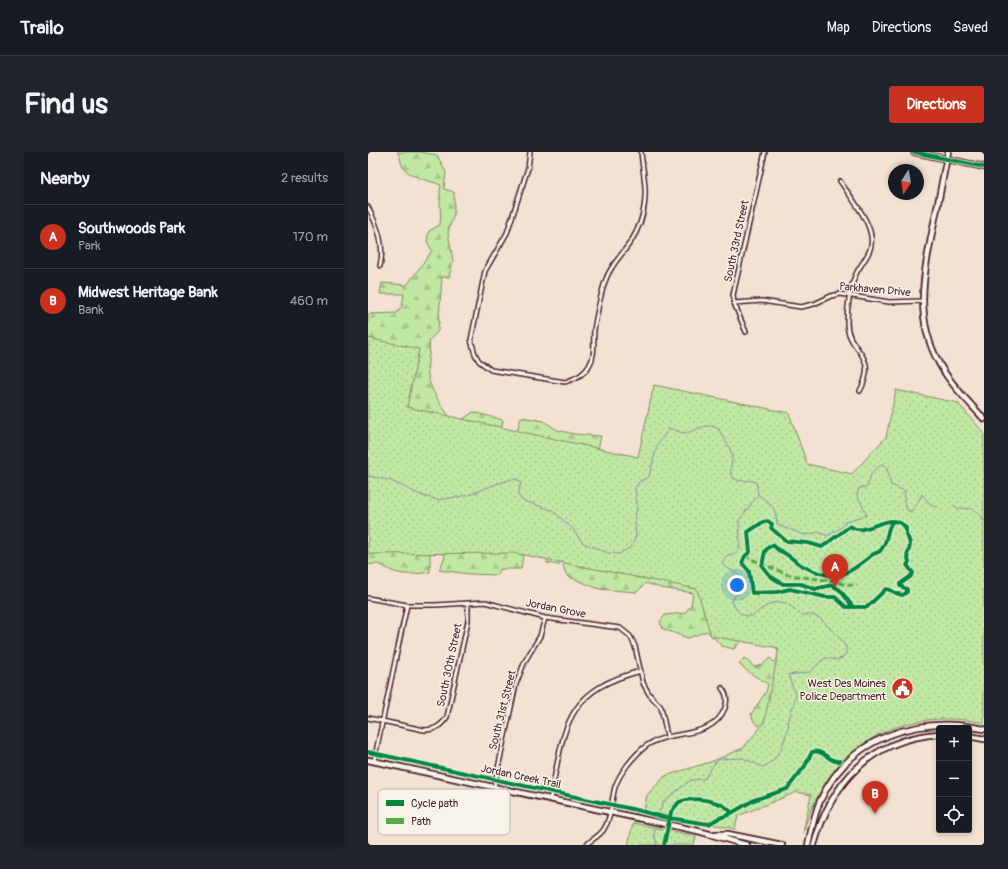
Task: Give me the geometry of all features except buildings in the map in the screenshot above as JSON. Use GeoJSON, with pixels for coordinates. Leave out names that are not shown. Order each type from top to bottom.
{"type":"FeatureCollection","features":[{"type":"Feature","properties":{"kind":"main road"},"geometry":{"type":"LineString","coordinates":[[914,152],[984,167]]}},
{"type":"Feature","properties":{"kind":"main road"},"geometry":{"type":"LineString","coordinates":[[948,152],[924,276],[922,301],[927,333],[940,366],[950,381],[984,419]]}},
{"type":"Feature","properties":{"kind":"main road"},"geometry":{"type":"LineString","coordinates":[[808,845],[817,809],[827,788],[846,765],[869,746],[899,731],[924,725],[950,724],[984,729]]}},
{"type":"Feature","properties":{"kind":"main road"},"geometry":{"type":"LineString","coordinates":[[814,845],[832,800],[843,782],[860,765],[883,749],[902,741],[936,735]]}},
{"type":"Feature","properties":{"kind":"main road"},"geometry":{"type":"LineString","coordinates":[[972,737],[984,739]]}},
{"type":"Feature","properties":{"kind":"main road"},"geometry":{"type":"LineString","coordinates":[[368,760],[503,789]]}},
{"type":"Feature","properties":{"kind":"main road"},"geometry":{"type":"LineString","coordinates":[[510,790],[713,834],[728,834],[782,845]]}},
{"type":"Feature","properties":{"kind":"main road"},"geometry":{"type":"LineString","coordinates":[[713,834],[726,840],[747,845]]}},
{"type":"Feature","properties":{"kind":"street"},"geometry":{"type":"LineString","coordinates":[[530,152],[528,168],[507,233],[485,271],[471,333],[474,350],[479,361],[491,370],[554,382],[565,382],[583,374],[589,366],[594,353],[596,318],[605,280],[611,268],[635,233],[643,214],[646,182],[641,152]]}},
{"type":"Feature","properties":{"kind":"street","name":"South 33rd Street"},"geometry":{"type":"LineString","coordinates":[[746,332],[734,303],[733,295],[765,152]]}},
{"type":"Feature","properties":{"kind":"street"},"geometry":{"type":"LineString","coordinates":[[840,180],[868,227],[872,238],[870,249],[857,272],[851,295],[847,327],[867,368],[867,378],[860,391]]}},
{"type":"Feature","properties":{"kind":"street"},"geometry":{"type":"LineString","coordinates":[[368,207],[382,243],[382,257],[380,266]]}},
{"type":"Feature","properties":{"kind":"street","name":"Parkhaven Drive"},"geometry":{"type":"LineString","coordinates":[[734,303],[762,300],[802,307],[814,304],[836,294],[851,295],[889,302],[922,301]]}},
{"type":"Feature","properties":{"kind":"street","name":"Jordan Grove"},"geometry":{"type":"LineString","coordinates":[[368,598],[407,605],[468,604],[485,602],[545,618],[614,626],[624,630],[630,636],[635,646],[645,689],[658,702],[663,712],[667,736]]}},
{"type":"Feature","properties":{"kind":"street","name":"South 30th Street"},"geometry":{"type":"LineString","coordinates":[[383,721],[424,730],[438,727],[447,717],[468,621],[468,604]]}},
{"type":"Feature","properties":{"kind":"street"},"geometry":{"type":"LineString","coordinates":[[374,761],[407,605]]}},
{"type":"Feature","properties":{"kind":"street","name":"South 31st Street"},"geometry":{"type":"LineString","coordinates":[[494,787],[516,684],[525,661],[540,636],[545,618]]}},
{"type":"Feature","properties":{"kind":"street"},"geometry":{"type":"LineString","coordinates":[[550,799],[563,736],[577,707],[592,691],[607,681],[641,671]]}},
{"type":"Feature","properties":{"kind":"street"},"geometry":{"type":"LineString","coordinates":[[586,845],[602,833],[607,824],[615,786],[629,764],[646,746],[667,736],[698,731],[713,724],[721,716],[727,703],[726,692],[722,688]]}},
{"type":"Feature","properties":{"kind":"street"},"geometry":{"type":"LineString","coordinates":[[368,718],[383,721]]}},
{"type":"Feature","properties":{"kind":"green space"},"geometry":{"type":"Polygon","coordinates":[[[397,152],[419,152],[437,155],[446,172],[444,189],[454,192],[454,214],[448,232],[453,261],[449,277],[442,277],[438,331],[429,341],[428,371],[431,386],[440,403],[450,417],[462,420],[473,412],[503,420],[501,430],[516,434],[521,417],[544,421],[557,430],[574,434],[601,436],[579,532],[368,474],[368,314],[397,313],[402,306],[404,294],[380,294],[382,283],[407,285],[432,251],[427,241],[429,231],[440,225],[441,185],[410,174],[406,171],[397,152]]]}},
{"type":"Feature","properties":{"kind":"green space"},"geometry":{"type":"Polygon","coordinates":[[[368,338],[419,349],[407,407],[638,457],[654,385],[789,413],[807,464],[852,474],[886,437],[896,390],[958,403],[984,433],[984,723],[953,719],[923,721],[895,727],[870,739],[848,756],[829,777],[814,803],[803,833],[811,795],[797,792],[738,816],[735,829],[644,810],[647,795],[665,776],[713,761],[743,748],[764,723],[779,648],[711,636],[697,589],[514,553],[368,554],[368,338]]]}},
{"type":"Feature","properties":{"kind":"green space"},"geometry":{"type":"Polygon","coordinates":[[[715,431],[719,441],[728,450],[726,462],[727,475],[735,482],[746,487],[748,499],[738,513],[735,539],[721,551],[717,558],[722,572],[734,578],[734,588],[726,594],[724,601],[733,613],[741,619],[746,620],[751,620],[767,608],[778,606],[792,611],[801,619],[810,618],[821,624],[842,651],[838,656],[819,658],[809,666],[793,671],[789,670],[787,676],[793,690],[792,702],[771,715],[759,726],[754,722],[751,714],[766,692],[768,684],[739,664],[744,658],[754,667],[762,665],[770,658],[778,666],[801,651],[801,646],[786,652],[778,652],[776,647],[785,639],[777,616],[771,615],[760,620],[760,625],[768,625],[771,634],[751,642],[741,641],[734,649],[722,646],[707,631],[688,638],[663,629],[660,622],[665,615],[685,613],[691,605],[693,593],[661,588],[646,583],[637,592],[599,589],[567,576],[563,566],[571,552],[580,545],[613,561],[622,561],[633,557],[639,547],[641,535],[640,494],[657,469],[657,451],[666,436],[690,439],[715,431]]]}},
{"type":"Feature","properties":{"kind":"green space"},"geometry":{"type":"Polygon","coordinates":[[[368,480],[564,553],[559,565],[547,563],[548,549],[524,549],[521,569],[500,569],[498,575],[469,574],[439,570],[445,557],[440,545],[430,552],[430,572],[401,574],[378,564],[368,565],[368,480]]]}},
{"type":"Feature","properties":{"kind":"green space"},"geometry":{"type":"Polygon","coordinates":[[[633,823],[696,836],[694,845],[628,845],[633,823]]]}},
{"type":"Feature","properties":{"kind":"waterway"},"geometry":{"type":"LineString","coordinates":[[368,476],[389,480],[423,496],[438,500],[469,495],[512,479],[518,480],[521,483],[518,494],[521,500],[552,510],[572,528],[583,543],[608,553],[619,554],[631,547],[636,536],[635,521],[637,505],[635,488],[640,481],[649,477],[657,446],[669,428],[685,433],[706,426],[719,429],[730,448],[732,455],[732,477],[741,481],[756,482],[758,494]]}},
{"type":"Feature","properties":{"kind":"waterway"},"geometry":{"type":"LineString","coordinates":[[759,495],[772,506],[777,524],[805,535],[819,532],[828,536],[842,527],[846,521],[867,515],[857,495],[859,488],[867,487],[870,477],[875,469],[883,464],[887,468],[891,485],[905,491],[904,502],[907,510],[911,512],[922,494],[932,506],[937,507]]}},
{"type":"Feature","properties":{"kind":"waterway"},"geometry":{"type":"LineString","coordinates":[[658,815],[664,801],[691,780],[704,779],[714,764],[720,759],[743,758],[763,767],[773,761],[781,749],[788,729],[789,719],[796,696],[788,675],[810,672],[822,660],[826,658],[836,660],[842,658],[846,653],[846,648],[841,639],[820,618],[812,615],[802,615],[787,604],[782,602],[773,603],[752,616],[742,614],[735,607],[732,600],[740,589],[742,582],[741,578],[739,575],[722,565],[726,556],[736,553],[740,548],[739,520],[758,495]]}},
{"type":"Feature","properties":{"kind":"waterway"},"geometry":{"type":"LineString","coordinates":[[954,505],[957,508],[972,509],[978,513],[984,521]]}},
{"type":"Feature","properties":{"kind":"waterway"},"geometry":{"type":"LineString","coordinates":[[655,829],[654,834],[657,845]]}},
{"type":"Feature","properties":{"kind":"marked path"},"geometry":{"type":"LineString","coordinates":[[744,556],[789,575],[833,581],[847,585],[857,585]]}},
{"type":"Feature","properties":{"kind":"cycle path"},"geometry":{"type":"LineString","coordinates":[[914,152],[984,167]]}},
{"type":"Feature","properties":{"kind":"cycle path"},"geometry":{"type":"LineString","coordinates":[[768,521],[772,524],[771,528],[786,541],[808,543],[822,547],[850,526],[856,529],[863,529],[885,522],[893,521],[900,523],[906,528],[906,535],[910,545],[907,555],[909,562],[907,565],[913,573],[900,584],[900,586],[907,589],[907,592],[900,595],[886,589],[867,607],[846,607],[835,597],[825,597],[790,589],[777,592],[752,593],[749,571],[742,563],[745,556],[750,552],[748,532],[763,522],[768,521]]}},
{"type":"Feature","properties":{"kind":"cycle path"},"geometry":{"type":"LineString","coordinates":[[853,607],[840,590],[832,585],[815,589],[801,584],[783,584],[770,576],[762,566],[765,551],[770,546],[774,546],[812,571],[822,574],[839,575],[855,568],[873,554],[880,551],[885,544],[889,528],[893,521]]}},
{"type":"Feature","properties":{"kind":"cycle path","name":"Jordan Creek Trail"},"geometry":{"type":"LineString","coordinates":[[368,752],[663,817],[709,824],[754,800],[787,789],[805,766],[812,752],[820,752],[832,760],[840,761]]}},
{"type":"Feature","properties":{"kind":"cycle path"},"geometry":{"type":"LineString","coordinates":[[664,845],[671,812],[679,802],[692,799],[707,800],[722,805],[732,813]]}},
{"type":"Feature","properties":{"kind":"place","name":"Southwoods Park"},"geometry":{"type":"Point","coordinates":[835,587]}},
{"type":"Feature","properties":{"kind":"place","name":"West Des Moines Police Department"},"geometry":{"type":"Point","coordinates":[902,689]}},
{"type":"Feature","properties":{"kind":"place","name":"Midwest Heritage Bank"},"geometry":{"type":"Point","coordinates":[875,814]}}]}
